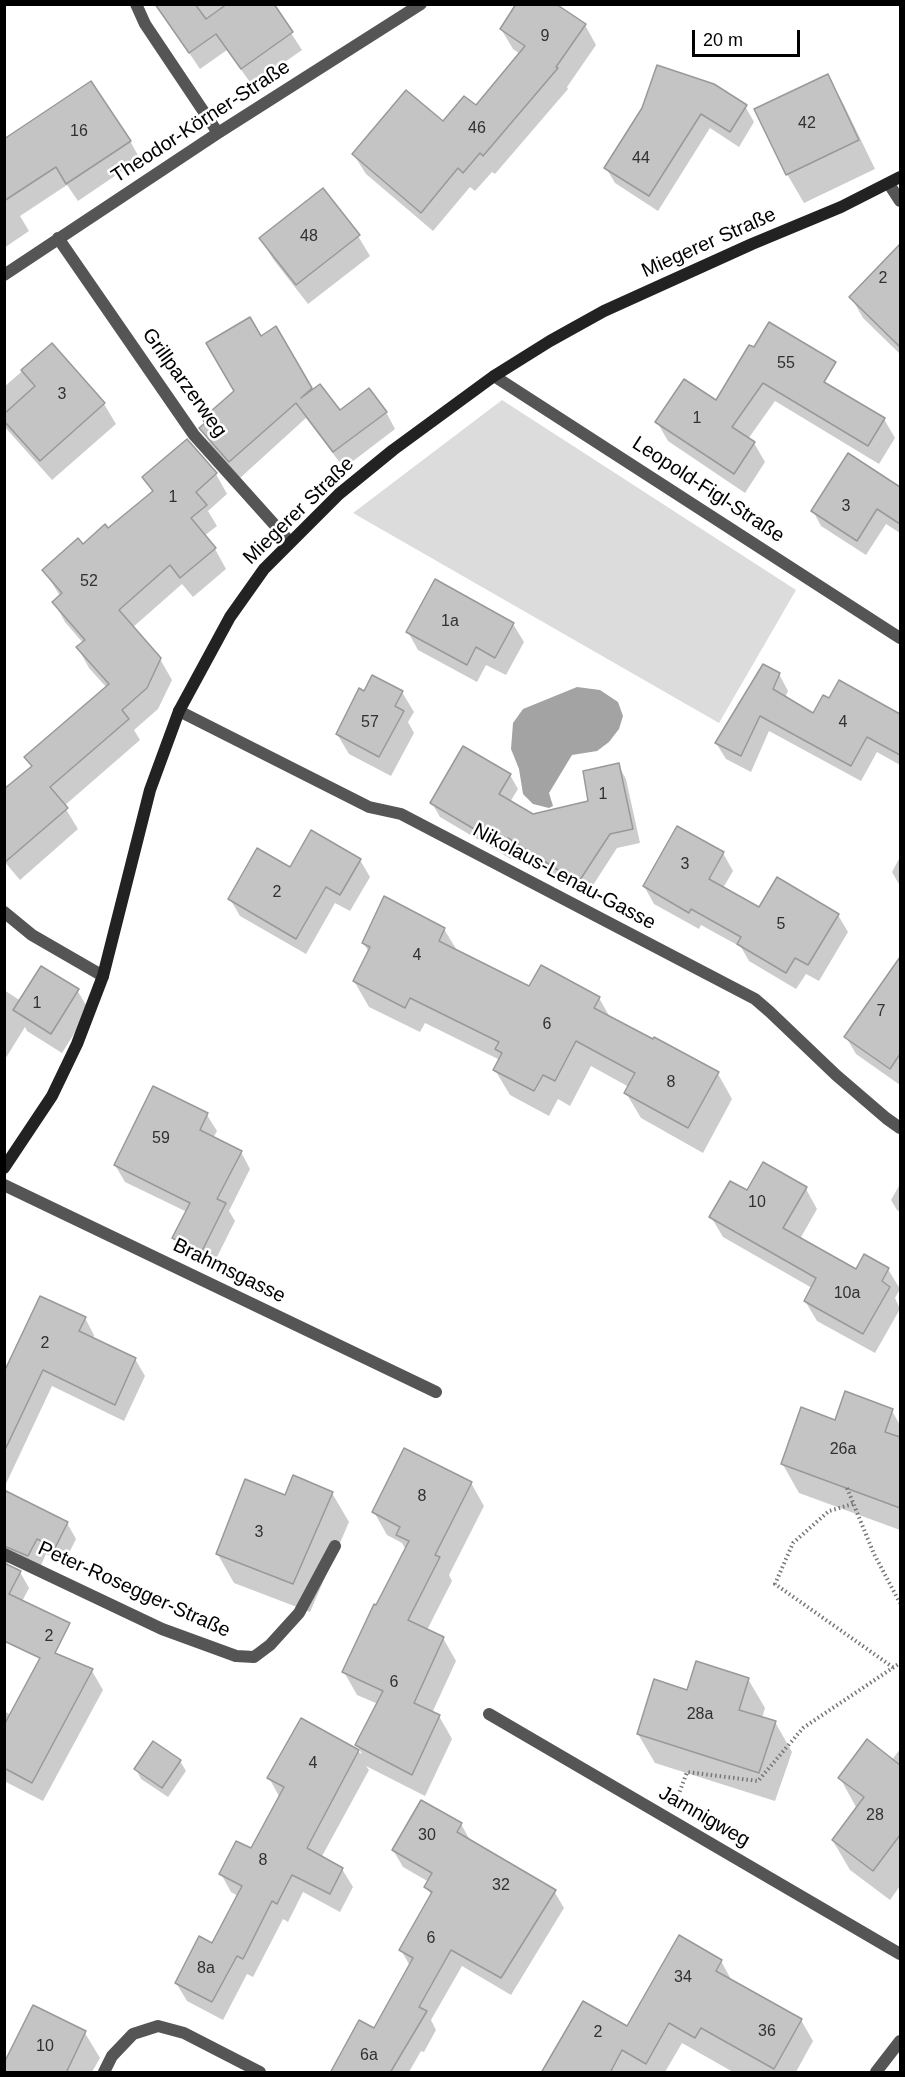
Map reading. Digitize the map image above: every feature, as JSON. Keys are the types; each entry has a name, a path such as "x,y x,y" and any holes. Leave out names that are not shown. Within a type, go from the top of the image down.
{"main road":[{"name":"Miegerer Straße","path":"4,1168 52,1096 77,1044 103,976 150,790 179,711 215,642 264,569 339,494 375,464 494,376 604,311 752,244 841,207 900,177"}],"street":[{"path":"135,4 145,24 218,133"},
{"name":"Theodor-Körner-Straße","path":"4,275 218,133 421,4"},
{"path":"889,184 900,201"},
{"name":"Grillparzerweg","path":"58,238 194,435 290,542"},
{"name":"Leopold-Figl-Straße","path":"494,376 900,639"},
{"name":"Nikolaus-Lenau-Gasse","path":"179,711 369,807 401,814 754,999 836,1076 900,1128"},
{"path":"4,912 32,935 103,976"},
{"name":"Brahmsgasse","path":"4,1185 436,1392"},
{"name":"Peter-Rosegger-Straße","path":"4,1554 162,1629 236,1656 254,1657 270,1645 299,1613 335,1546"},
{"name":"Jamnigweg","path":"489,1714 900,1954"},
{"path":"104,2073 112,2056 134,2034 158,2026 184,2033 260,2073"},
{"path":"876,2073 900,2041"}],"path":[{"path":"847,1488 874,1554 900,1603"},
{"path":"854,1504 829,1511 793,1543 775,1584 894,1668"},
{"path":"670,1820 687,1772 758,1781 803,1728 900,1663"}],"shaded area":[{"path":"502,400 796,590 719,723 353,513"},
{"path":"577,687 600,690 618,702 623,716 619,729 609,742 597,751 572,755 549,793 553,806 549,808 533,804 523,794 519,769 511,749 513,723 523,709"}],"building":[{"path":"155,4 195,4 206,19 227,4 274,4 293,32 241,69 216,34 189,53"},
{"path":"516,4 556,4 586,24 556,67 558,68 483,156 480,153 463,173 458,168 421,213 352,154 406,90 443,121 464,96 476,105 525,46 500,29"},
{"path":"657,65 714,84 747,105 730,132 701,114 649,196 604,168 642,108"},
{"path":"828,74 859,140 786,175 754,109"},
{"path":"91,81 131,141 66,184 56,167 4,201 4,139"},
{"path":"323,188 360,235 296,285 259,238"},
{"path":"900,244 900,347 849,297"},
{"path":"250,317 261,336 276,326 312,388 301,398 320,384 340,410 369,388 387,412 333,452 296,403 229,462 199,428 205,423 202,419 234,391 206,343"},
{"path":"769,322 836,362 824,382 885,418 868,446 763,383 732,427 755,442 734,474 655,422 684,379 716,400 749,345 754,347"},
{"path":"52,343 105,403 40,461 4,421 4,414 35,386 21,370"},
{"path":"187,439 217,473 196,492 207,505 191,518 216,548 180,578 170,565 119,610 161,658 147,688 122,710 129,719 50,787 68,808 4,863 4,789 32,766 24,757 109,684 76,647 85,640 52,602 62,593 42,570 78,538 83,544 105,524 108,528 153,491 142,477"},
{"path":"848,453 900,487 900,524 877,509 857,541 811,511"},
{"path":"435,579 514,623 495,658 476,647 467,665 406,632"},
{"path":"763,664 780,673 773,689 813,713 823,695 829,698 839,680 900,714 900,755 867,737 851,766 760,716 741,756 715,743"},
{"path":"372,675 403,691 395,706 404,711 379,757 336,734 359,688 364,691"},
{"path":"463,746 511,774 499,794 533,814 588,801 583,771 619,763 633,829 610,834 578,883 508,838 503,846 430,803"},
{"path":"677,826 724,852 709,879 759,907 777,877 839,914 808,965 795,958 786,973 737,944 741,937 691,909 689,913 643,886"},
{"path":"311,830 361,859 340,895 326,887 296,939 228,899 257,848 290,867"},
{"path":"384,896 445,928 439,941 529,986 541,965 600,997 594,1008 719,1072 688,1128 624,1093 635,1073 576,1041 555,1081 543,1075 534,1091 493,1070 502,1053 495,1049 499,1042 410,998 405,1008 353,981 370,947 362,943"},
{"path":"900,957 900,1054 890,1069 844,1037"},
{"path":"41,966 79,989 51,1034 13,1010"},
{"path":"153,1086 208,1113 200,1130 242,1151 217,1199 226,1203 201,1253 172,1238 190,1203 114,1165"},
{"path":"763,1162 807,1187 783,1228 856,1269 864,1254 889,1268 882,1281 890,1287 863,1334 804,1301 816,1278 709,1217 730,1181 747,1190"},
{"path":"40,1296 86,1317 79,1331 136,1358 115,1405 43,1370 4,1452 4,1372"},
{"path":"845,1391 893,1409 885,1432 900,1437 900,1508 781,1464 801,1407 835,1420"},
{"path":"404,1448 472,1482 435,1555 440,1557 408,1620 444,1637 414,1703 440,1715 412,1775 355,1745 383,1691 342,1672 374,1604 376,1605 409,1541 396,1535 400,1527 372,1512"},
{"path":"293,1475 333,1492 293,1584 216,1554 245,1479 285,1495"},
{"path":"4,1490 68,1522 55,1548 37,1539 28,1556 4,1546"},
{"path":"4,1563 21,1571 9,1594 70,1623 55,1653 93,1669 32,1783 4,1768 4,1725 40,1658 4,1641"},
{"path":"696,1661 749,1678 739,1710 776,1721 759,1773 637,1734 654,1679 687,1690"},
{"path":"301,1718 359,1750 307,1848 343,1868 330,1894 292,1875 277,1904 272,1901 243,1959 237,1956 212,2002 175,1983 199,1936 212,1943 242,1886 219,1874 236,1841 251,1848 284,1787 267,1778"},
{"path":"867,1739 900,1765 900,1835 873,1871 832,1840 864,1797 838,1778"},
{"path":"153,1741 181,1760 162,1788 134,1769"},
{"path":"421,1800 462,1823 457,1832 556,1890 501,1978 451,1950 419,2007 427,2011 390,2073 330,2073 359,2020 374,2028 413,1958 399,1950 432,1892 424,1887 432,1873 392,1850"},
{"path":"679,1935 722,1960 716,1971 802,2019 774,2069 701,2028 695,2038 669,2023 646,2064 622,2050 610,2073 541,2073 583,2001 627,2026"},
{"path":"33,2005 86,2031 66,2073 4,2073 4,2063"}]}
